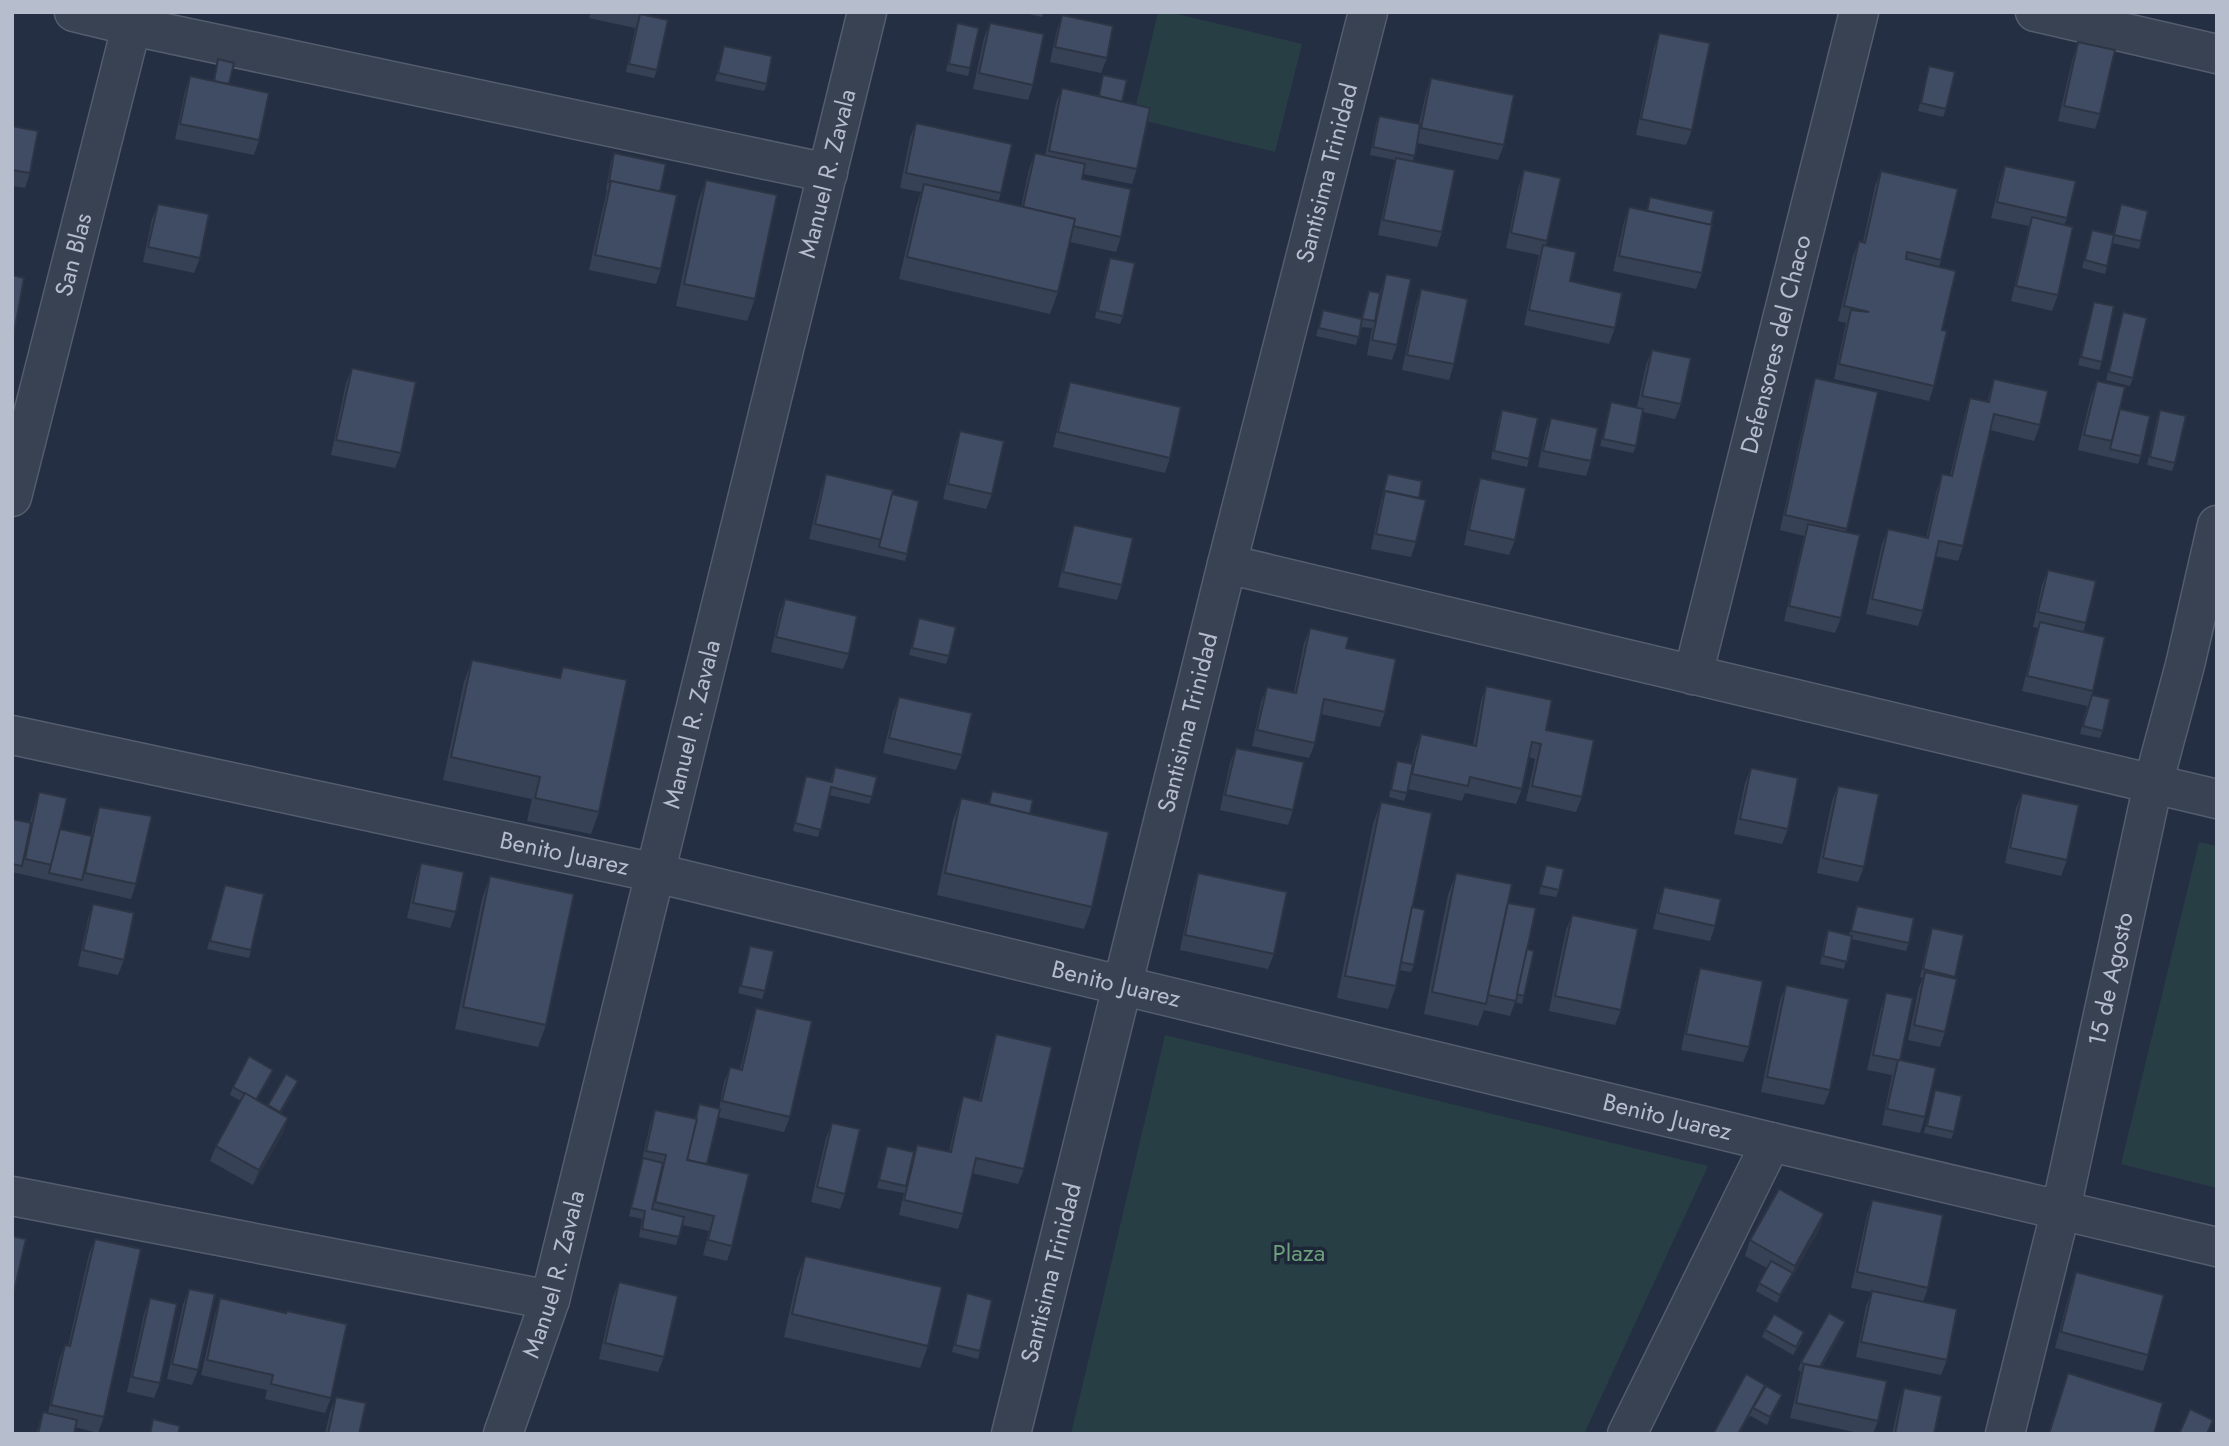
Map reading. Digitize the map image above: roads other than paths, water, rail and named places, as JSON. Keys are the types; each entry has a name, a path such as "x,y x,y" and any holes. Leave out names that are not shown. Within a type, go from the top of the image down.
{"street":[{"path":"74,12 134,19 828,173"},
{"name":"Manuel R. Zavala","path":"503,1434 550,1300 867,12"},
{"name":"Santisima Trinidad","path":"1011,1434 1227,564 1368,12"},
{"name":"Defensores del Chaco","path":"1693,675 1859,12"},
{"path":"2035,12 2217,54"},
{"name":"San Blas","path":"12,497 134,19"},
{"name":"15 de Agosto","path":"2005,1434 2061,1209 2153,784 2185,666 2217,524"},
{"path":"1227,564 2217,799"},
{"name":"Benito Juarez","path":"12,735 656,873 2217,1247"},
{"path":"1627,1434 1771,1142"},
{"path":"12,1196 550,1300"}],"park label":[{"name":"Plaza","path":"1299,1253"}]}
